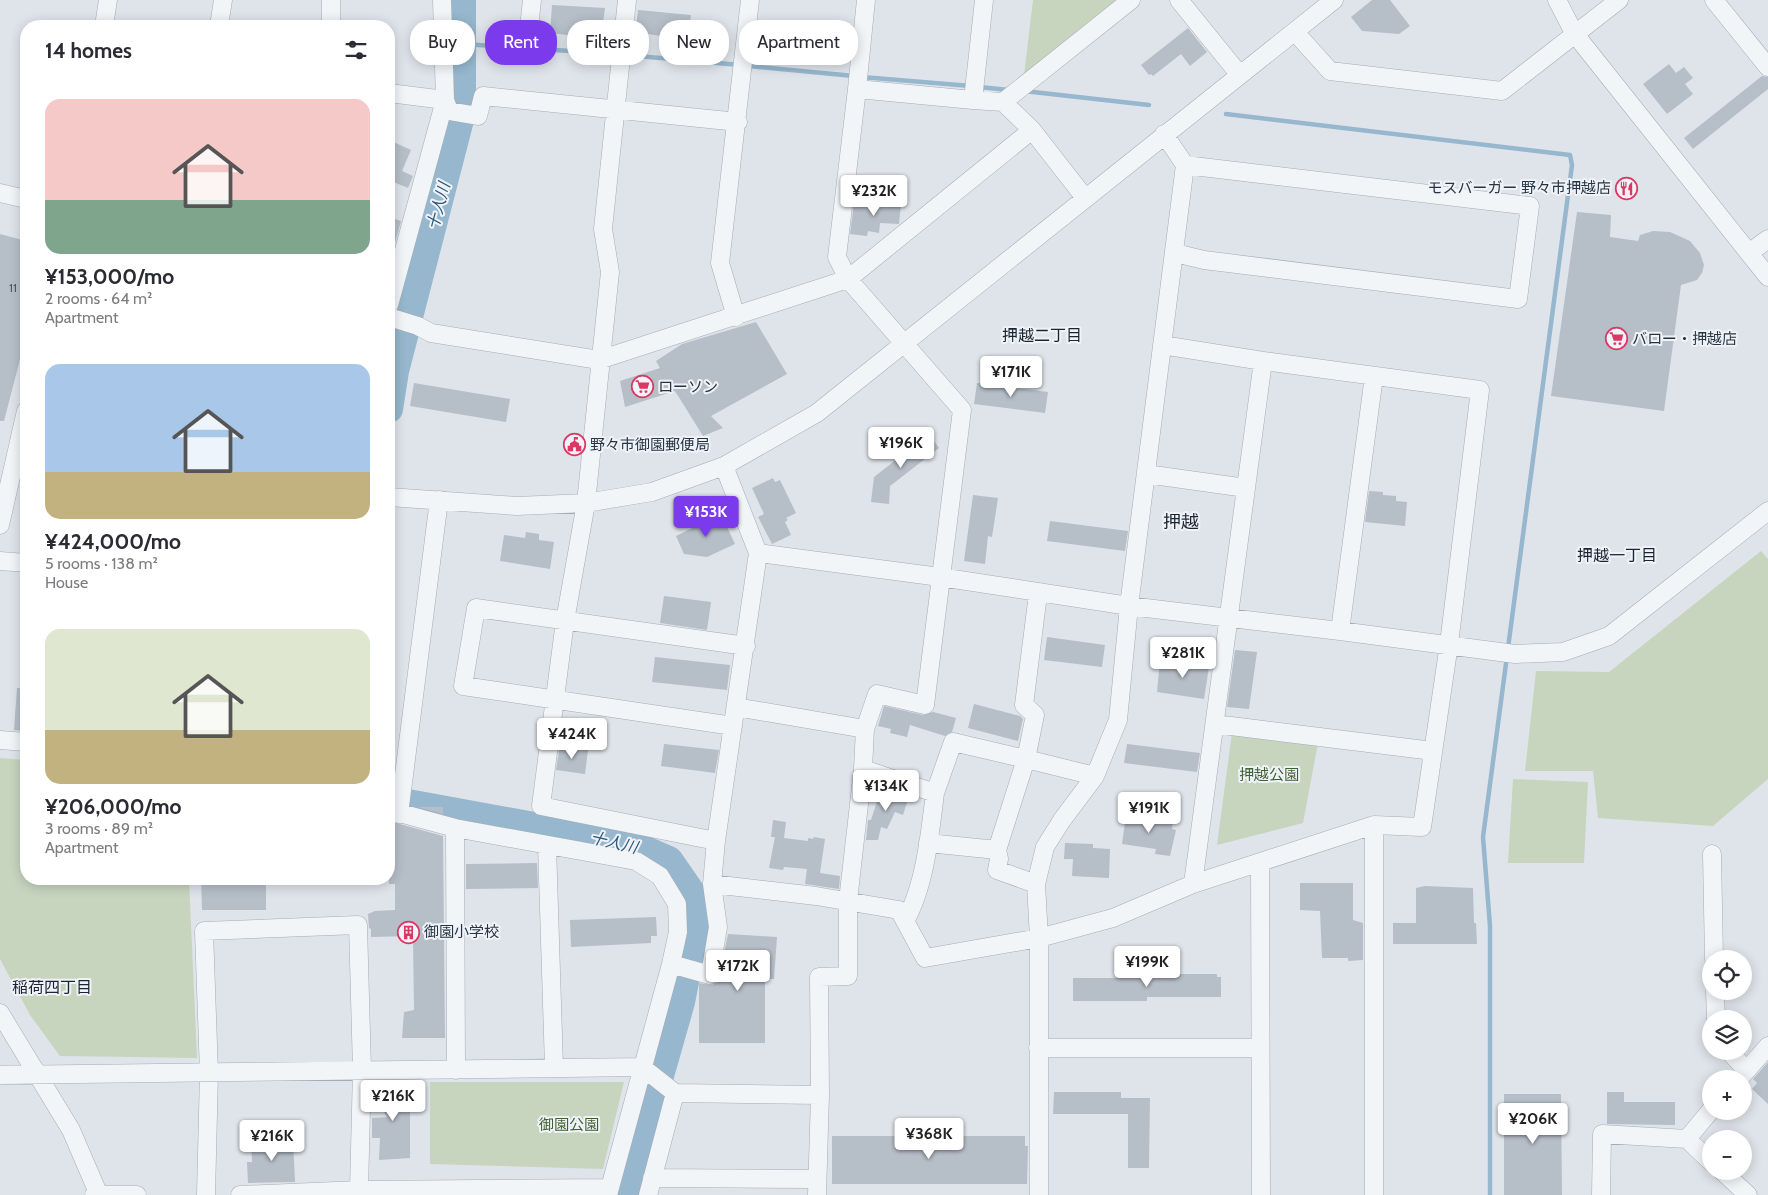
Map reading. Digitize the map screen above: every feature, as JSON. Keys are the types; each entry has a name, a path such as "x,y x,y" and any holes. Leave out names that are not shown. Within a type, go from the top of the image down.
{"street":[{"path":"105,20 108,0"},
{"path":"220,20 223,0"},
{"path":"332,0 332,20"},
{"path":"395,299 447,106 442,0"},
{"path":"530,20 532,0"},
{"path":"627,0 603,229 610,272 599,360 586,503 565,621 541,806 716,841"},
{"path":"736,317 720,263 738,122 750,0"},
{"path":"672,1090 650,1187 816,1187 820,1095 819,977 848,976 848,901 863,769 865,730 877,694 926,705 940,577 962,410 848,279 837,257 866,0"},
{"path":"974,92 984,0"},
{"path":"858,80 1012,95 1131,0"},
{"path":"1179,0 1239,74"},
{"path":"395,496 517,506 586,503 652,492 724,466 817,413 903,342 1334,0"},
{"path":"1557,0 1574,33 1768,277"},
{"path":"1294,32 1330,71 1502,91 1574,33 1619,0"},
{"path":"1714,0 1768,67"},
{"path":"395,95 447,106 478,116 482,96 738,122"},
{"path":"1012,95 1032,130 1085,198"},
{"path":"395,316 431,333 599,360 848,279 1032,130"},
{"path":"1039,1195 1039,938 1036,884 1045,847 1062,820 1096,776 1118,720 1129,606 1185,165 1164,134"},
{"path":"1175,253 1204,260 1518,298 1530,206 1185,165"},
{"path":"0,193 20,198"},
{"path":"1749,253 1768,239"},
{"path":"712,884 848,901 899,910 925,958 1039,938 1113,918 1193,884 1374,825 1422,827 1449,644 1480,390 1263,361 1162,345"},
{"path":"1193,884 1263,361"},
{"path":"1340,631 1374,376"},
{"path":"0,525 20,436"},
{"path":"675,965 710,975 718,927 712,884 716,841 746,646 758,553 724,466"},
{"path":"1146,474 1246,488"},
{"path":"240,1195 359,1190 609,1192 645,1070 675,965 678,932 677,904 660,876 636,862 455,828 396,810 403,785 439,500"},
{"path":"758,553 940,577 1038,594 1229,619 1449,644 1507,653 1563,652 1609,636 1768,511"},
{"path":"0,561 20,563"},
{"path":"1036,884 997,870 999,858 996,850 1026,760 1035,715 1024,705 1038,594"},
{"path":"733,726 463,686 476,608 746,646"},
{"path":"736,707 865,730"},
{"path":"1214,724 1433,751"},
{"path":"0,740 20,742"},
{"path":"905,921 912,909 928,843 935,792 954,742 1096,776"},
{"path":"863,769 935,792"},
{"path":"1374,825 1374,1195"},
{"path":"455,828 456,1070"},
{"path":"928,843 996,850"},
{"path":"547,845 554,1066"},
{"path":"1712,854 1714,950"},
{"path":"1260,863 1261,1195"},
{"path":"206,1195 209,1073 204,931 358,925 362,1070 359,1190"},
{"path":"0,1013 71,1130 98,1195 137,1195"},
{"path":"1747,1070 1768,1046"},
{"path":"1038,1048 1260,1048"},
{"path":"0,1075 456,1070 554,1066 645,1070 672,1090 820,1095"},
{"path":"1687,1138 1702,1120"},
{"path":"1601,1195 1602,1134 1687,1138 1702,1153"},
{"path":"1732,1180 1748,1195"}],"green space":[{"path":"1033,0 1117,0 1024,75"},
{"path":"1761,551 1768,559 1768,779 1713,826 1598,818 1593,771 1525,771 1536,671 1609,672"},
{"name":"押越公園","path":"1233,725 1319,738 1303,823 1217,845"},
{"path":"0,758 20,760 20,885 189,885 197,1058 60,1056 30,1015 0,959"},
{"path":"1513,779 1588,782 1584,863 1508,863"},
{"name":"御園公園","path":"430,1082 624,1082 603,1169 430,1164"}],"building":[{"path":"1372,0 1390,0 1410,26 1399,34 1362,31 1351,17"},
{"path":"552,5 605,8 603,20 567,20 567,35 557,34 557,20 551,20"},
{"path":"638,10 691,15 690,20 659,20 659,36 649,34 649,20 637,20"},
{"path":"1188,28 1207,52 1190,66 1181,54 1153,76 1149,75 1141,65"},
{"path":"1669,64 1676,73 1684,67 1693,78 1685,84 1693,94 1667,114 1643,84"},
{"path":"1762,76 1768,77 1768,89 1693,149 1684,138"},
{"path":"395,143 411,150 402,171 413,176 408,188 395,183"},
{"path":"869,201 901,204 899,224 880,223 879,233 868,231 867,236 850,234 854,203 869,205"},
{"name":"バロー・押越店","path":"1577,212 1611,215 1610,237 1638,241 1640,235 1653,231 1670,232 1690,241 1700,253 1704,265 1702,273 1697,280 1681,285 1664,411 1551,396"},
{"path":"395,219 401,221 395,243"},
{"path":"0,234 20,239 20,359 4,421 0,421"},
{"path":"756,322 787,374 711,416 723,428 703,436 675,391 625,407 620,381 660,368 656,361 682,344"},
{"path":"414,383 510,399 506,422 410,406"},
{"path":"977,383 1048,392 1045,413 974,404"},
{"path":"929,434 939,448 890,486 889,504 871,502 874,477"},
{"path":"773,478 775,482 780,480 796,513 786,518 788,520 785,522 791,535 772,544 758,517 764,514 752,488"},
{"path":"1369,491 1383,492 1383,495 1396,496 1396,501 1407,502 1405,526 1365,522"},
{"path":"973,495 998,498 992,537 988,536 985,564 964,561"},
{"path":"721,514 735,544 707,557 684,554 676,536"},
{"path":"1050,521 1128,531 1125,551 1047,541"},
{"path":"526,532 539,534 539,540 554,542 550,569 500,561 504,535 525,538"},
{"path":"664,596 711,602 707,630 660,623"},
{"path":"1047,637 1105,645 1102,667 1044,660"},
{"path":"1235,650 1257,652 1249,709 1227,707"},
{"path":"655,657 730,665 727,690 652,682"},
{"path":"1160,660 1209,667 1204,699 1157,692"},
{"path":"17,688 20,688 20,730 14,730"},
{"path":"974,704 1020,716 1023,719 1018,741 968,728"},
{"path":"884,706 923,715 933,712 956,718 952,732 945,736 910,725 907,737 890,733 891,729 878,726"},
{"path":"664,744 719,750 715,773 661,766"},
{"path":"1127,744 1200,753 1197,772 1124,763"},
{"path":"560,745 588,750 585,774 556,770"},
{"path":"885,787 909,796 903,815 895,812 887,829 881,827 878,840 866,840 868,820 871,820 881,789 884,790"},
{"path":"418,807 443,807 443,814"},
{"path":"1126,815 1173,821 1172,829 1176,830 1170,856 1155,854 1156,849 1122,844"},
{"path":"773,820 786,822 784,838 808,841 808,838 813,839 814,837 825,839 820,873 840,876 839,889 805,884 807,869 784,867 783,870 769,868 775,837 771,837"},
{"name":"御園小学校","path":"395,823 443,836 445,1038 402,1038 404,1012 414,1010 413,936 371,937 368,914 375,911 395,910"},
{"path":"1065,843 1093,844 1093,848 1110,849 1109,878 1072,876 1073,859 1064,859"},
{"path":"537,863 538,888 466,889 466,864"},
{"path":"1300,883 1353,883 1353,920 1363,923 1363,960 1348,961 1348,958 1322,958 1320,911 1300,910"},
{"path":"201,885 266,885 266,910 202,910"},
{"path":"1425,886 1473,888 1477,944 1393,944 1393,923 1416,923 1416,888"},
{"path":"656,917 657,936 651,936 651,943 571,947 570,920"},
{"path":"728,934 777,937 774,979 765,979 765,1043 699,1043 699,983 712,985 718,982"},
{"path":"1158,974 1217,974 1217,977 1221,977 1221,997 1147,997 1147,1001 1073,1001 1073,978 1158,978"},
{"path":"1768,1062 1768,1104 1752,1089 1757,1083 1753,1079"},
{"path":"393,1081 395,1086 410,1085 410,1158 379,1160 380,1138 372,1138 372,1118 387,1117 378,1101 377,1092 379,1083"},
{"path":"1054,1092 1121,1092 1121,1098 1150,1098 1149,1168 1128,1168 1128,1114 1053,1114"},
{"path":"1607,1092 1624,1092 1624,1102 1675,1102 1675,1125 1607,1124"},
{"path":"1504,1094 1561,1094 1562,1195 1504,1195"},
{"path":"832,1136 1025,1136 1025,1146 1028,1146 1027,1184 832,1184"},
{"path":"293,1140 295,1182 248,1183 247,1162 252,1162 251,1141"}],"waterway":[{"name":"十人川","path":"395,371 462,112 462,0"},
{"path":"475,45 567,51"},
{"path":"649,57 739,65"},
{"path":"748,66 854,76"},
{"path":"862,77 971,86"},
{"path":"979,87 1009,90"},
{"path":"1024,91 1149,105"},
{"path":"1226,114 1570,155 1572,165 1508,648"},
{"path":"1490,1195 1490,926 1483,837 1507,656"},
{"name":"十人川","path":"395,800 632,844 669,860 696,899 697,920 681,1002 626,1195"}],"place":[{"name":"モスバーガー 野々市押越店","path":"1627,188"},
{"name":"バロー・押越店","path":"1616,339"},
{"name":"ローソン","path":"642,387"},
{"name":"野々市御園郵便局","path":"574,445"},
{"name":"御園小学校","path":"408,932"}],"district":[{"name":"押越二丁目","path":"1042,335"},
{"name":"押越","path":"1181,522"},
{"name":"押越一丁目","path":"1617,555"},
{"name":"稲荷四丁目","path":"52,987"}]}
